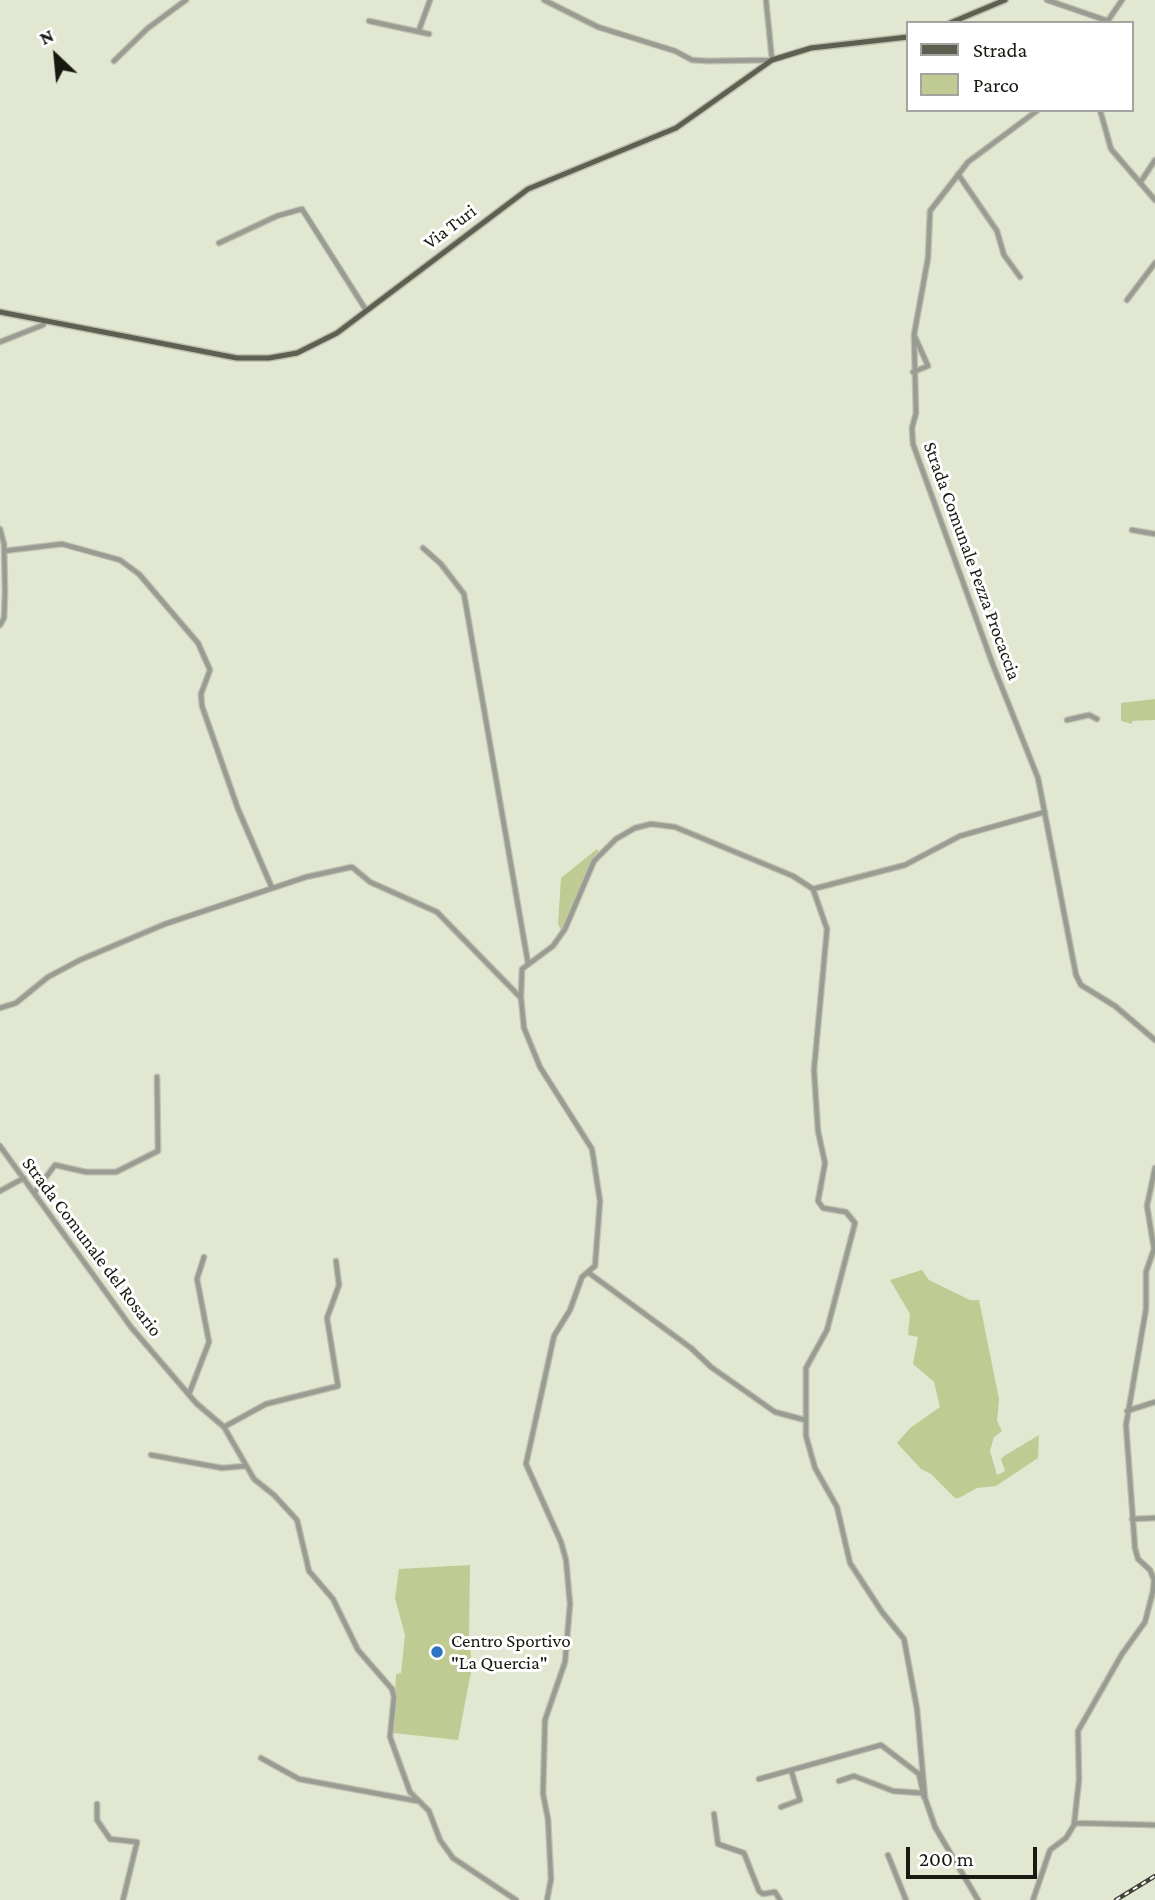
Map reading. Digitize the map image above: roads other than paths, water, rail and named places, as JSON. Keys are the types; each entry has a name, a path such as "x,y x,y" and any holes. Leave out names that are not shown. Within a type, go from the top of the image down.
{"main road":[{"path":"955,21 1004,0"},
{"name":"Via Turi","path":"0,312 217,354 261,359 312,348 528,188 676,128 772,60 811,48 906,37"}],"street":[{"path":"114,61 164,14 174,11 186,0"},
{"path":"419,30 430,0"},
{"path":"544,0 598,27 675,51 692,60 772,60 766,0"},
{"path":"1047,0 1104,21"},
{"path":"1108,21 1122,0"},
{"path":"369,21 429,34"},
{"name":"Strada Comunale Pezza Procaccia","path":"1035,112 968,162 930,211 928,258 914,335 916,403 913,444 993,665 1038,778 1076,975 1081,985 1115,1006 1155,1040"},
{"path":"1101,112 1111,149 1155,200"},
{"path":"1139,183 1155,160"},
{"path":"958,174 997,231 1004,255 1020,278"},
{"path":"219,243 277,216 302,209 366,310"},
{"path":"1127,300 1155,263"},
{"path":"0,342 43,326 45,321"},
{"path":"913,372 928,366 914,335"},
{"path":"0,528 4,551 5,612 0,625"},
{"path":"1132,530 1155,534"},
{"path":"4,551 62,544 120,559 139,573 198,643 210,670 201,694 202,706 236,803 272,888"},
{"path":"423,548 441,564 464,594 528,963"},
{"path":"1068,720 1089,715 1097,719"},
{"path":"813,889 893,869 916,861 960,836 1045,812"},
{"path":"547,1900 551,1879 548,1819 543,1794 545,1720 565,1662 570,1604 566,1560 561,1542 526,1464 554,1336 570,1310 582,1277 589,1273 597,1258 600,1201 592,1149 540,1067 524,1028 522,969 553,946 565,929 600,853 616,839 645,825 667,825 719,843 793,876 813,889 827,929 814,1070 818,1131 825,1163 818,1201 822,1208 846,1212 855,1223 827,1330 806,1368 805,1420 815,1468 837,1507 850,1563 882,1612 904,1639 917,1709 923,1796"},
{"path":"0,1008 16,1003 48,977 80,960 190,915 314,875 345,868 356,869 370,883 437,912 521,998"},
{"path":"34,1193 55,1165 86,1172 116,1172 158,1151 157,1077"},
{"name":"Strada Comunale del Rosario","path":"0,1146 131,1327 189,1394 224,1427 256,1482 271,1491 297,1520 309,1571 333,1599 358,1650 392,1689 394,1697 390,1737 407,1788 432,1815 440,1840 453,1858 516,1900"},
{"path":"1033,1900 1050,1850 1066,1838 1074,1823 1079,1780 1078,1731 1122,1654 1145,1622 1153,1591 1154,1580 1150,1570 1138,1559 1132,1519 1127,1411 1146,1309 1146,1272 1154,1249 1147,1206 1155,1168"},
{"path":"0,1191 24,1178"},
{"path":"189,1394 209,1342 197,1279 204,1257"},
{"path":"224,1427 266,1404 338,1386 327,1318 339,1285 336,1261"},
{"path":"589,1273 691,1348 711,1367 775,1412 805,1420"},
{"path":"1127,1411 1155,1402"},
{"path":"151,1455 222,1468 246,1466"},
{"path":"1132,1519 1155,1518"},
{"path":"759,1779 881,1745 919,1774 923,1796 935,1827 978,1900"},
{"path":"261,1758 299,1779 417,1801"},
{"path":"781,1807 800,1800 791,1770"},
{"path":"839,1781 854,1776 893,1791 923,1796"},
{"path":"97,1804 97,1819 110,1839 137,1842 123,1900"},
{"path":"714,1814 718,1844 744,1853 759,1891 763,1894 775,1892 779,1900"},
{"path":"1074,1823 1155,1825"},
{"path":"887,1855 906,1900"}],"railway":[{"path":"1116,1900 1155,1876"}],"place":[{"name":"Centro Sportivo \"La Quercia\"","path":"437,1652"}]}
